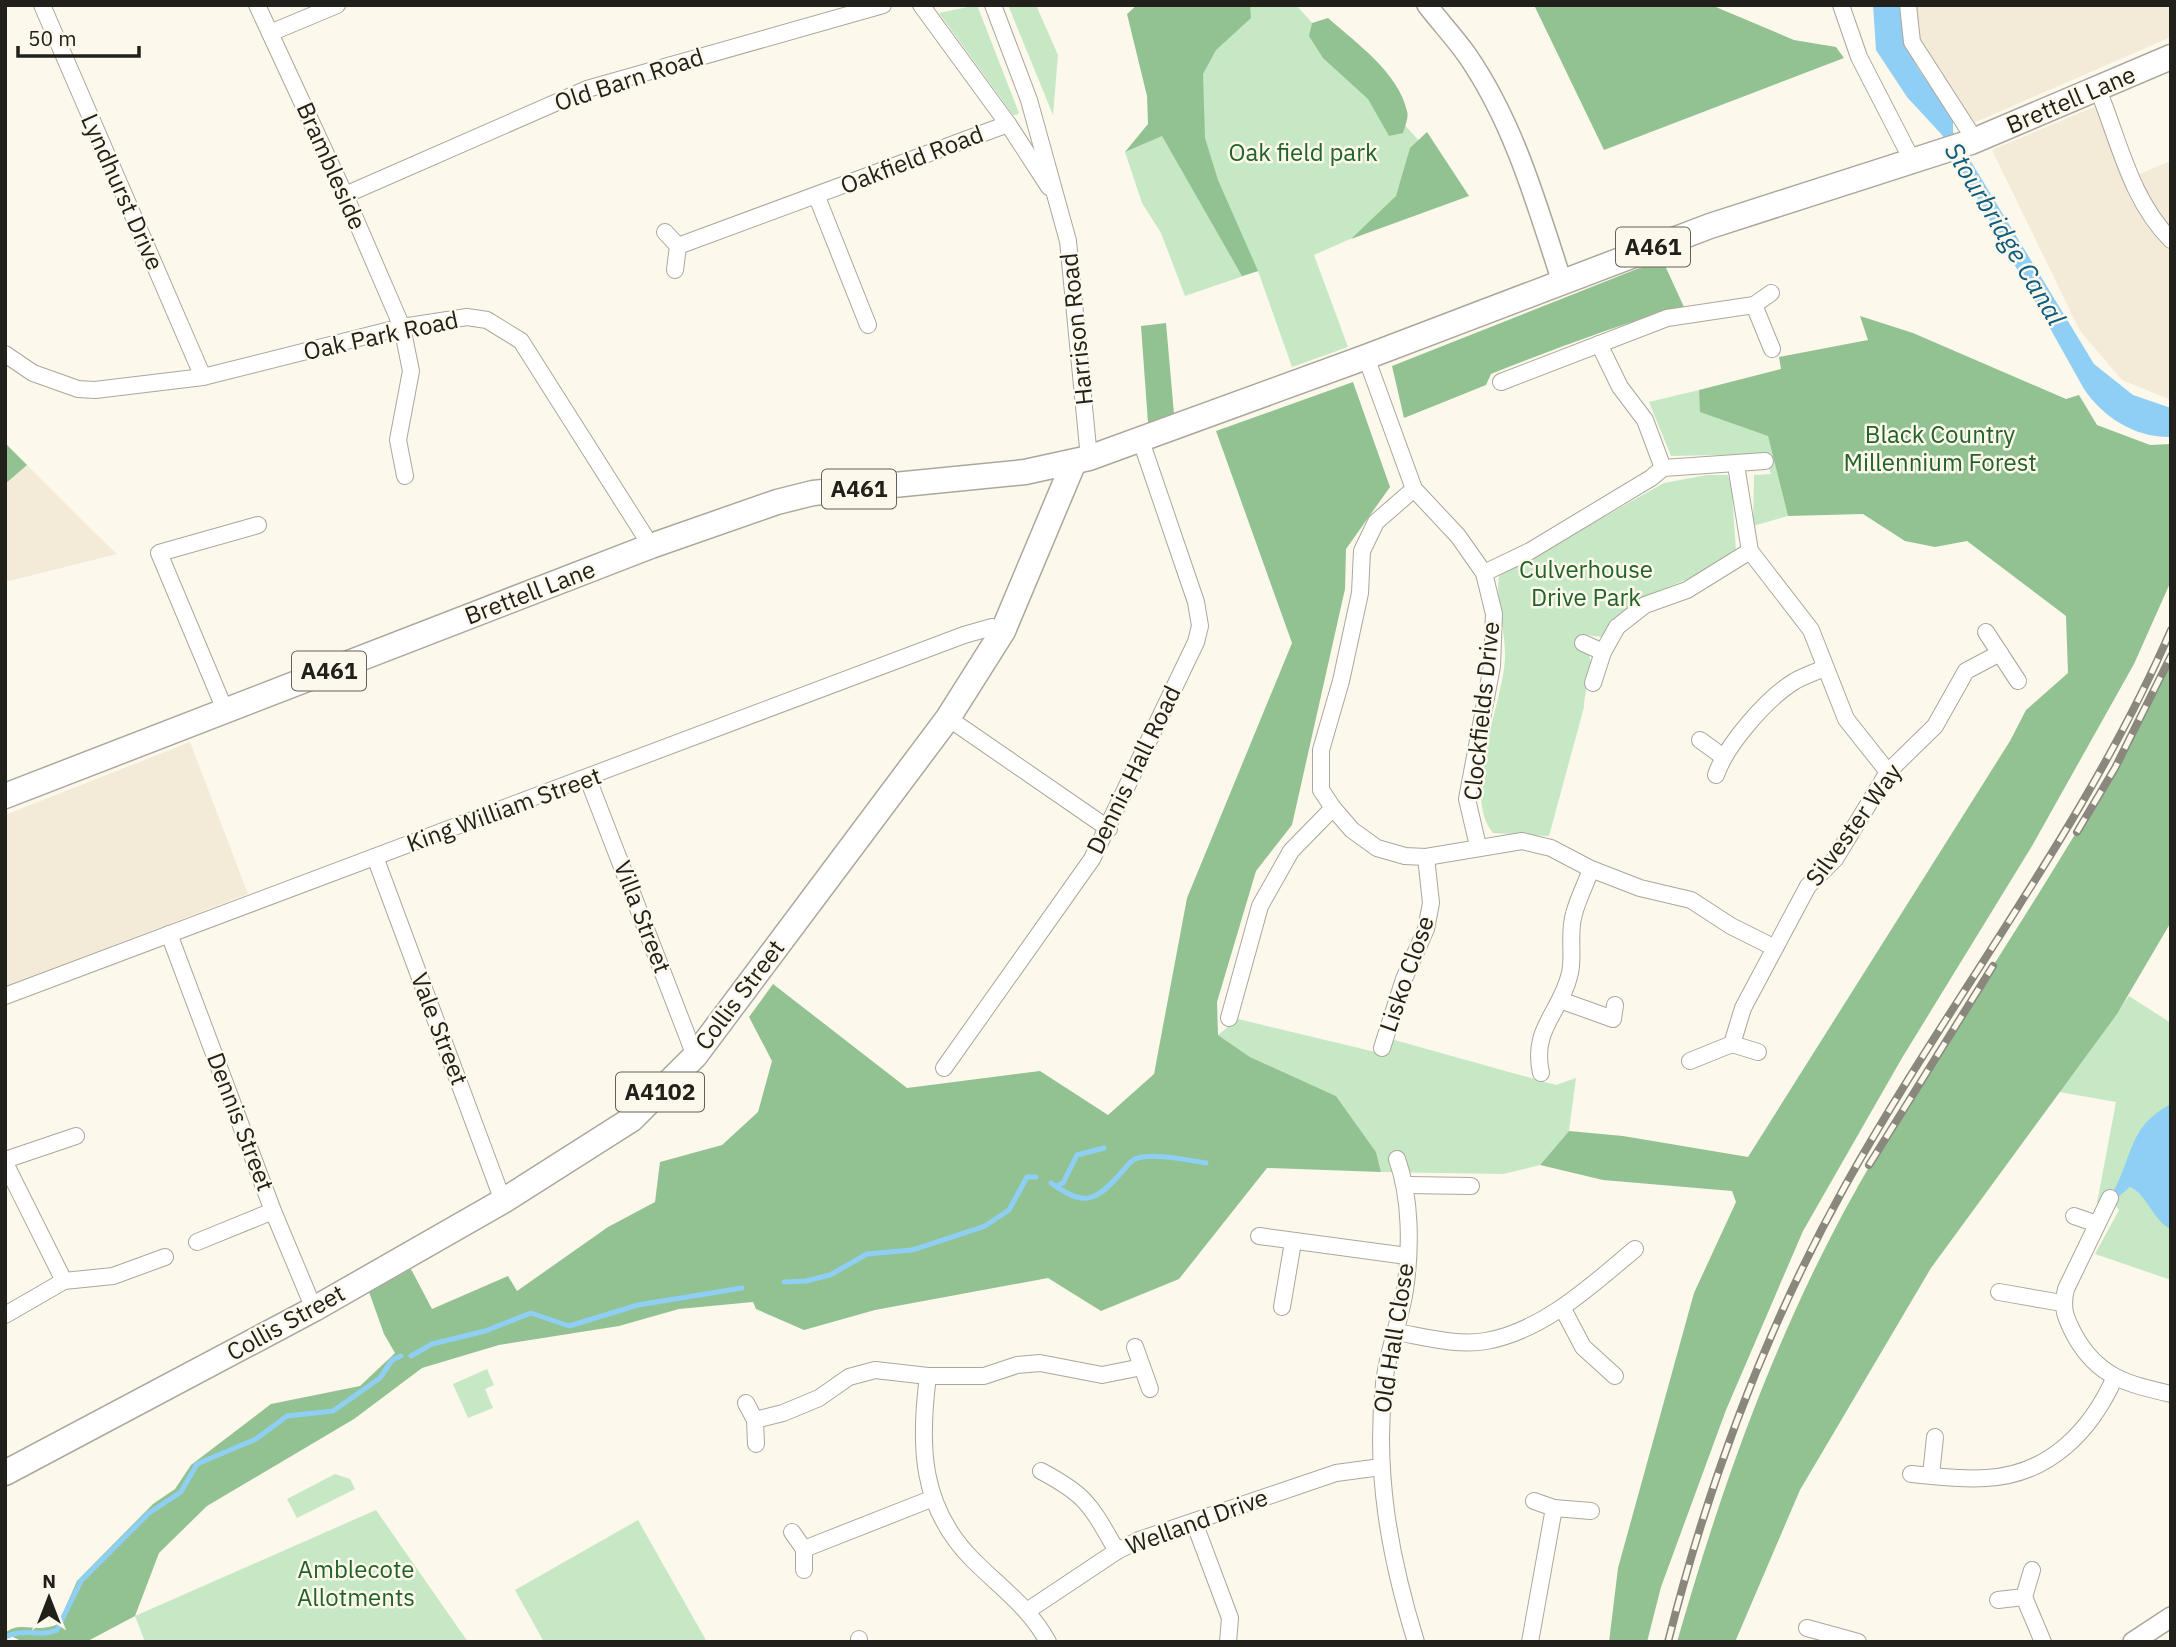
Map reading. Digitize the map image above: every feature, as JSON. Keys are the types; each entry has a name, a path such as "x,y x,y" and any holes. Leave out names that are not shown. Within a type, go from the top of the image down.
{"main road":[{"name":"Brettell Lane","path":"1973,141 2171,57"},
{"name":"A461","path":"1082,460 1141,441 1710,226 1973,141"},
{"name":"Brettell Lane","path":"5,796 651,546 777,502 813,493 1025,472 1082,460"},
{"name":"Collis Street","path":"5,1473 314,1308 503,1201 632,1119 695,1056 947,718 1003,631 1082,460"}],"street":[{"name":"Lyndhurst Drive","path":"42,5 203,377"},
{"name":"Brambleside","path":"257,5 345,195 402,327 411,371 398,440 405,476"},
{"path":"270,33 337,5"},
{"name":"Old Barn Road","path":"345,195 587,89 883,5"},
{"name":"Harrison Road","path":"921,5 1008,124 1058,200"},
{"name":"Harrison Road","path":"993,5 1029,100 1068,241 1082,460"},
{"path":"1427,5 1467,55 1496,106 1516,148 1562,282"},
{"path":"1841,5 1859,57 1913,162"},
{"path":"1908,5 1912,42 1973,141"},
{"path":"2098,87 2133,185 2151,220 2171,240"},
{"name":"Oakfield Road","path":"678,246 817,197 1008,124"},
{"name":"Oakfield Road","path":"817,197 868,325"},
{"path":"665,232 678,246 675,270"},
{"path":"1501,382 1667,318 1754,305 1771,293"},
{"path":"1754,305 1772,349"},
{"name":"Oak Park Road","path":"5,354 33,373 78,389 111,389 203,377 402,327 467,317 487,320 521,341 651,546"},
{"path":"1599,344 1620,387 1645,420 1663,468"},
{"name":"Clockfields Drive","path":"1366,357 1414,489 1458,536 1484,573 1494,614 1492,666 1467,799 1478,846"},
{"name":"Dennis Hall Road","path":"944,1068 1092,859 1109,829 1196,642 1200,626 1196,602 1141,441"},
{"path":"1484,573 1530,551 1651,478 1663,468 1765,461"},
{"path":"1736,465 1750,551 1811,630 1846,719 1888,772"},
{"path":"1414,489 1376,522 1363,551 1360,593 1341,681 1321,750 1321,790 1333,808 1352,830 1377,848 1405,856 1426,857 1478,846 1522,841 1551,848 1591,869 1640,888 1691,900 1731,926 1775,948"},
{"path":"225,710 159,553 258,525"},
{"path":"1593,683 1603,652 1617,627 1645,605 1687,590 1750,551"},
{"name":"King William Street","path":"5,996 589,779 964,635 992,627 1003,631"},
{"path":"1986,632 2018,681"},
{"path":"1583,643 1603,652"},
{"name":"Silvester Way","path":"1732,1044 1742,1007 1808,886 1835,859 1888,772 1935,726 1966,671 2000,653"},
{"path":"1716,775 1722,756 1767,705 1795,681 1825,668"},
{"path":"947,718 1109,829"},
{"path":"1700,740 1722,756"},
{"name":"Villa Street","path":"589,779 695,1056"},
{"path":"1229,1018 1260,906 1291,851 1333,808"},
{"name":"Vale Street","path":"375,857 503,1201"},
{"name":"Lisko Close","path":"1382,1048 1404,979 1426,929 1431,903 1426,857"},
{"path":"1542,1073 1537,1053 1544,1025 1560,1000 1570,972 1573,915 1591,869"},
{"name":"Dennis Street","path":"169,934 274,1211 314,1308"},
{"path":"1560,1000 1613,1018 1615,1005"},
{"path":"1690,1060 1732,1044 1758,1052"},
{"path":"64,1281 5,1162 76,1136"},
{"name":"Old Hall Close","path":"1397,1158 1406,1185 1407,1256 1405,1290 1384,1381 1381,1467 1389,1543 1416,1642"},
{"path":"1406,1185 1471,1186"},
{"path":"2110,1198 2062,1303 2064,1315 2083,1350 2096,1366 2115,1377 2171,1394"},
{"path":"197,1242 274,1211"},
{"path":"2074,1216 2096,1224"},
{"path":"1259,1236 1407,1256"},
{"path":"1282,1307 1293,1242"},
{"path":"1396,1332 1453,1342 1485,1341 1510,1334 1563,1309 1634,1249"},
{"path":"5,1315 64,1281 113,1276 165,1257"},
{"path":"1999,1292 2062,1303"},
{"path":"1563,1309 1583,1347 1615,1376"},
{"path":"1135,1347 1150,1389"},
{"path":"755,1420 783,1413 819,1398 849,1377 875,1370 928,1376 984,1376 1017,1365 1040,1363 1102,1375 1142,1367"},
{"path":"928,1376 923,1440 931,1499 970,1557 1027,1611 1048,1642"},
{"path":"1911,1474 1989,1478 2015,1473 2043,1462 2062,1451 2093,1420 2115,1377"},
{"path":"746,1403 755,1420 756,1444"},
{"path":"1931,1475 1935,1437"},
{"name":"Welland Drive","path":"1027,1611 1117,1550 1336,1473 1381,1467"},
{"path":"1041,1471 1077,1491 1094,1511 1117,1550"},
{"path":"804,1549 931,1499"},
{"path":"1534,1501 1554,1508 1591,1511"},
{"path":"1530,1642 1554,1508"},
{"path":"1194,1522 1230,1618 1228,1642"},
{"path":"793,1532 804,1549 804,1570"},
{"path":"2032,1570 2024,1597 2043,1642"},
{"path":"1998,1600 2024,1597"},
{"path":"2133,1642 2171,1617"},
{"path":"1807,1628 1847,1640"}],"shaded area":[{"path":"1908,5 2171,5 2171,37 1960,129 1951,108 1911,57 1906,16"},
{"path":"2096,106 2123,181 2170,161 2171,137 2171,400 2122,380 2080,331 1992,150"},
{"path":"5,443 95,533 117,554 5,582"},
{"path":"190,742 248,894 5,987 5,815"}],"green space":[{"path":"977,5 1019,113 1016,115 1013,115 939,13"},
{"path":"1008,5 1036,5 1058,55 1053,115"},
{"name":"Oak field park","path":"1137,5 1296,5 1431,154 1454,193 1314,255 1348,347 1292,367 1258,271 1185,296 1161,233 1142,203 1125,152 1172,131"},
{"path":"1137,5 1250,5 1251,18 1216,50 1203,74 1205,138 1218,180 1258,271 1242,276 1162,136 1125,152 1148,124 1147,96 1127,14"},
{"path":"1534,5 1711,5 1794,40 1836,47 1844,58 1604,150"},
{"path":"1328,18 1375,59 1395,84 1407,113 1403,133 1389,136 1368,99 1323,58 1309,36 1312,23"},
{"path":"1427,132 1469,196 1351,239 1396,196 1410,148"},
{"path":"1662,259 1684,307 1611,329 1491,374 1486,385 1404,418 1392,366"},
{"name":"Black Country Millennium Forest","path":"1860,316 1913,333 2066,399 2079,395 2097,425 2150,445 2171,444 2171,581 2134,664 2032,846 1902,1058 1803,1231 1726,1410 1661,1587 1647,1642 1609,1642 1618,1568 1694,1293 1736,1202 1732,1191 1603,1180 1540,1165 1569,1131 1623,1136 1748,1157 2010,741 2026,710 2068,673 2066,616 1967,541 1935,547 1905,541 1863,514 1788,516 1768,436 1700,412 1699,390 1781,369 1779,357 1868,340"},
{"path":"1166,323 1174,414 1148,423 1141,326"},
{"path":"1353,382 1390,487 1346,549 1345,589 1292,825 1256,871 1217,1002 1218,1035 1250,1057 1336,1096 1376,1152 1381,1172 1267,1168 1179,1279 1101,1311 1048,1278 875,1310 804,1330 756,1309 753,1302 679,1309 619,1326 499,1345 422,1368 354,1419 207,1506 159,1553 135,1616 86,1642 23,1642 5,1633 11,1629 43,1628 58,1624 77,1581 153,1504 175,1489 191,1465 271,1404 360,1386 395,1353 384,1334 369,1292 411,1269 432,1309 508,1276 517,1291 608,1227 655,1202 660,1162 722,1145 758,1112 772,1061 749,1017 773,984 907,1088 1040,1071 1108,1115 1154,1074 1187,898 1292,643 1216,431"},
{"path":"1699,390 1701,412 1768,435 1788,516 1753,526 1754,475 1771,474 1764,454 1671,456 1649,402"},
{"path":"5,443 27,465 5,484"},
{"name":"Culverhouse Drive Park","path":"1707,475 1728,475 1732,490 1736,552 1710,570 1641,598 1603,637 1584,635 1591,663 1584,707 1549,836 1493,833 1484,816 1481,796 1486,748 1505,658 1498,597 1499,576 1664,483"},
{"path":"2171,658 2171,922 2117,1014 1931,1268 1800,1490 1735,1642 1677,1642 1738,1453 1786,1331 1813,1272 1843,1213 1913,1093 2104,786"},
{"path":"2129,996 2171,1023 2171,1280 2095,1254 2119,1210 2110,1198 2097,1203 2116,1102 2059,1092"},
{"path":"1238,1019 1388,1055 1391,1039 1556,1085 1576,1078 1569,1131 1540,1165 1503,1174 1381,1172 1376,1152 1336,1096 1250,1057 1218,1035"},
{"path":"487,1369 494,1385 485,1389 493,1408 468,1418 453,1384"},
{"path":"335,1474 350,1479 355,1489 297,1518 287,1499"},
{"name":"Amblecote Allotments","path":"376,1510 468,1642 145,1642 135,1616"},
{"path":"638,1520 707,1642 544,1642 515,1590"}],"water":[{"name":"Stourbridge Canal","path":"1873,5 1902,5 1905,37 1915,62 1949,109 1953,116 1953,132 2094,364 2133,395 2171,408 2171,437 2145,434 2121,424 2110,417 2084,389 1942,135 1907,97 1876,50"},
{"path":"2171,1104 2171,1229 2159,1220 2136,1190 2130,1187 2118,1197 2113,1192 2139,1132 2157,1113"}],"waterway":[{"path":"1056,1186 1063,1183 1077,1155 1104,1148"},
{"path":"1051,1183 1071,1195 1087,1198 1102,1192 1135,1159 1160,1156 1206,1163"},
{"path":"784,1282 806,1281 830,1275 867,1254 912,1250 985,1226 1009,1210 1027,1177 1036,1177"},
{"path":"411,1356 432,1344 485,1331 531,1313 569,1326 638,1305 742,1288"},
{"path":"5,1637 57,1630 81,1581 149,1513 181,1492 197,1464 256,1439 287,1416 333,1411 380,1378 392,1360 401,1356"}],"railway":[{"path":"1668,1642 1701,1524 1742,1408 1816,1240 1886,1116 2099,774 2137,703 2171,630"},
{"path":"2077,832 2115,768 2171,656"},
{"path":"1869,1165 1993,966"}]}
